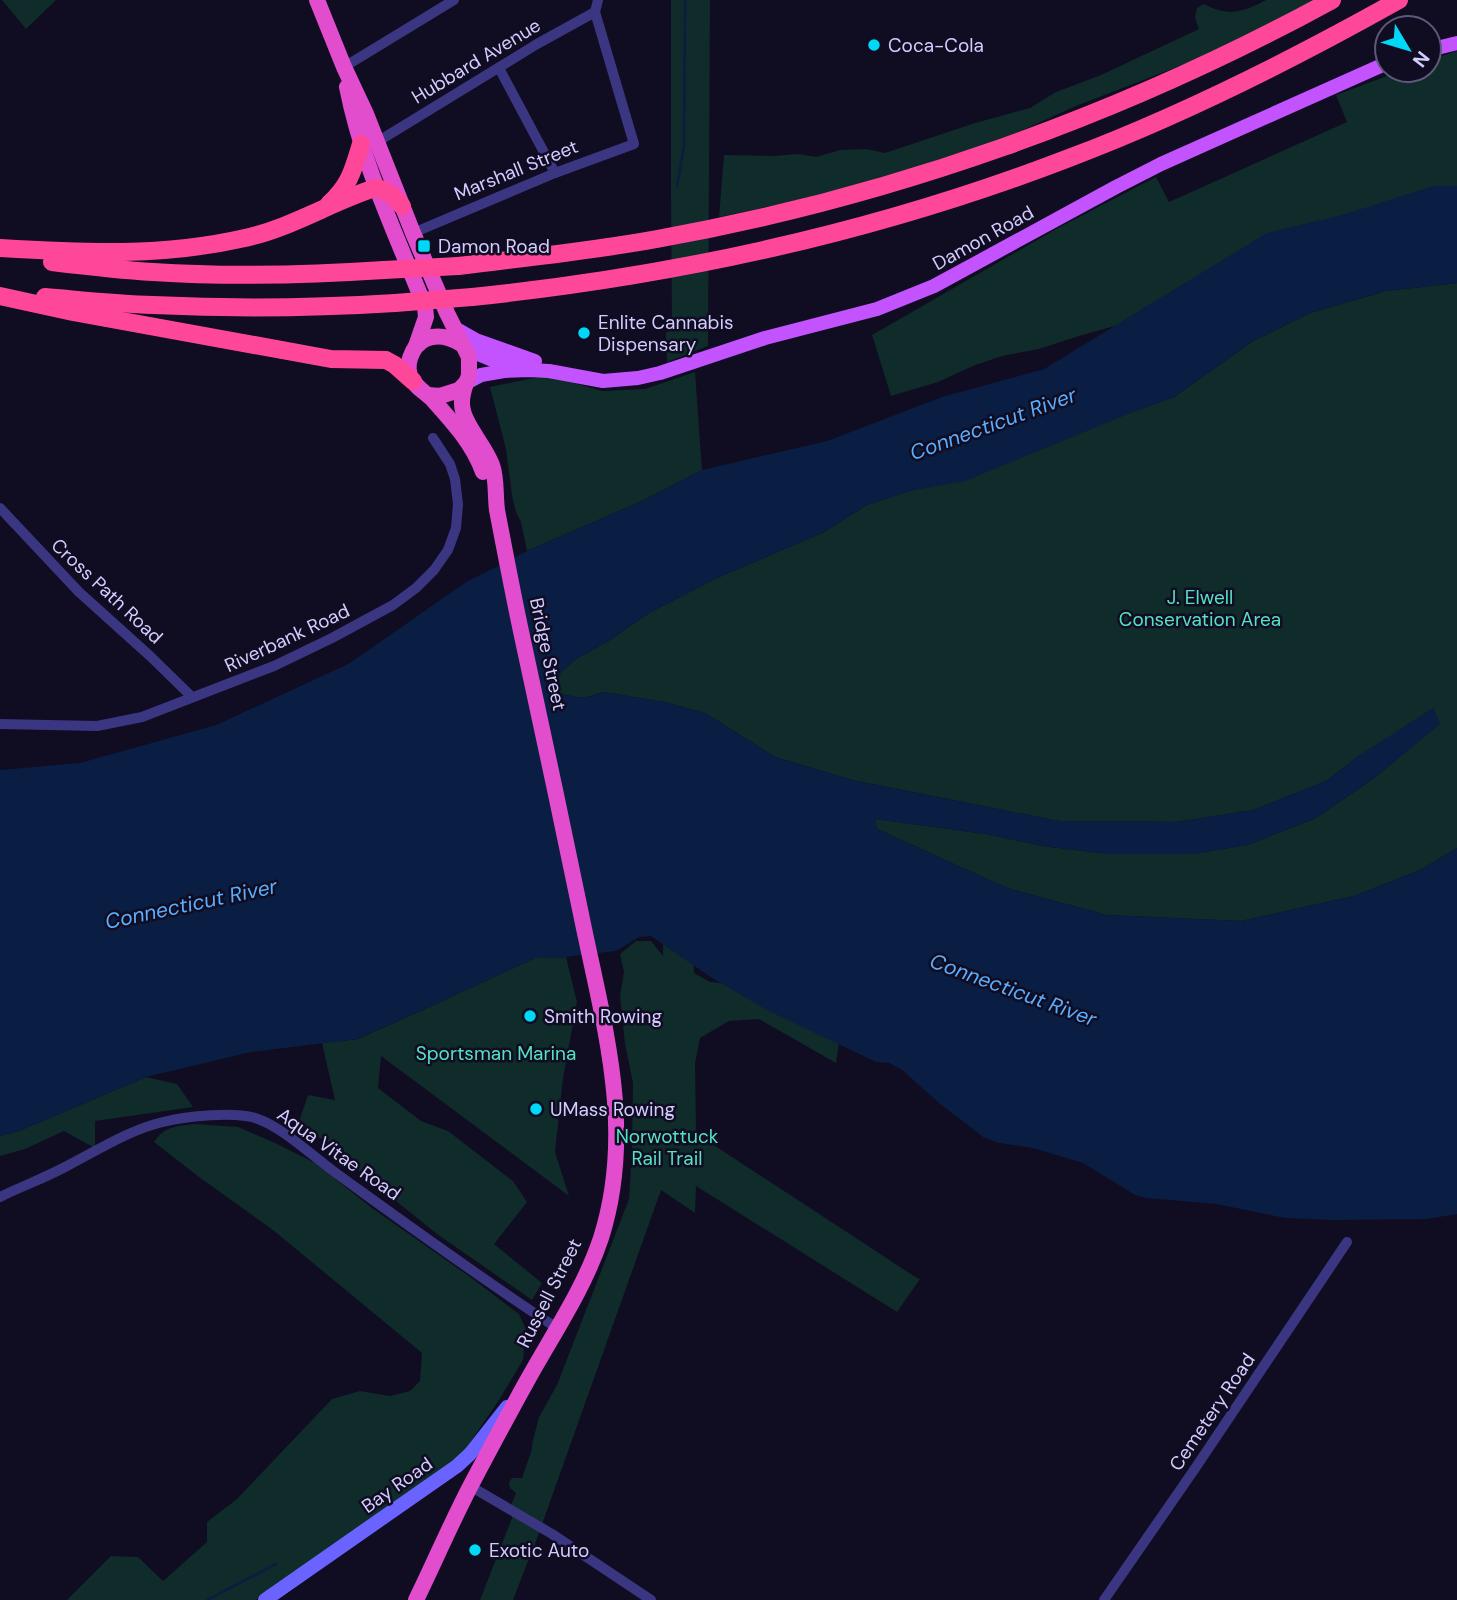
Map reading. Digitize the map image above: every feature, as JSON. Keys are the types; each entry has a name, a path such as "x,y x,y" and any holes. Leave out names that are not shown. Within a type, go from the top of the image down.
{"highway":[{"path":"0,295 73,312 321,357 386,360 428,395 440,396 459,390 466,383 470,371 469,357 402,206 369,143 353,119 344,67 317,0"},
{"path":"0,256 132,271 257,274 458,265 659,239 885,185 1012,144 1157,86 1332,0"},
{"path":"0,295 152,305 314,307 472,297 567,286 715,261 898,216 1071,158 1242,84 1399,0"},
{"path":"369,143 375,188 425,307 426,317 410,358 410,375 413,381"},
{"path":"319,211 331,202 348,182 369,143"},
{"path":"0,248 109,254 167,251 247,238 284,226 375,188 389,192 402,206"},
{"path":"416,346 426,339 439,337 449,338 464,347"},
{"name":"Bridge Street","path":"466,383 462,401 464,413 491,462 494,474 495,500 507,567 561,816"},
{"name":"Bridge Street","path":"428,395 473,451 495,500"},
{"name":"Russell Street","path":"416,1600 470,1486 590,1266 604,1225 613,1181 617,1138 616,1101 610,1058 561,816"}],"main road":[{"name":"Damon Road","path":"466,383 481,375 504,371 550,371 603,381 638,378 765,338 877,309 934,286 1152,168 1373,69"},
{"name":"Damon Road","path":"455,328 476,340 553,365 577,376"},
{"name":"Damon Road","path":"464,347 495,360 535,361"},
{"name":"Bay Road","path":"265,1600 457,1466 477,1446 529,1378"}],"street":[{"path":"344,67 454,0"},
{"path":"595,12 598,0"},
{"name":"Hubbard Avenue","path":"369,143 595,12"},
{"name":"Marshall Street","path":"413,233 555,173 634,144 595,12"},
{"path":"499,68 555,173"},
{"name":"Riverbank Road","path":"0,724 80,727 112,724 142,717 247,678 318,646 404,597 426,579 442,560 453,539 458,517 455,479 450,464 433,438"},
{"name":"Cross Path Road","path":"0,508 79,592 192,697"},
{"name":"Aqua Vitae Road","path":"0,1197 153,1124 221,1115 249,1117 264,1122 285,1135 464,1265 557,1328"},
{"name":"Cemetery Road","path":"1104,1600 1347,1242"},
{"path":"470,1486 552,1534 651,1600"}],"green space":[{"path":"2,0 56,0 26,29"},
{"path":"671,0 710,0 708,346 667,362 666,333 672,329"},
{"path":"1266,0 1315,0 1251,36 1076,106 1014,134 885,178 719,217 724,155 798,154 816,157 840,150 866,149 885,153 1030,108 1056,92 1101,75 1199,29 1195,18 1197,8 1204,4 1228,12 1250,8"},
{"path":"1457,51 1457,196 1340,216 1305,229 1122,324 1039,349 1002,356 938,382 891,396 872,335 1058,228 1156,177 1169,202 1347,122 1336,95 1373,81 1373,84 1443,84 1443,56"},
{"name":"J. Elwell Conservation Area","path":"1457,283 1457,848 1420,870 1354,896 1241,921 1107,915 1007,888 877,829 875,819 1108,854 1194,854 1247,845 1314,819 1373,779 1439,724 1360,755 1326,781 1253,810 1177,822 1059,821 852,780 775,757 705,713 664,702 603,692 584,698 559,694 554,688 561,672 576,659 649,613 717,578 824,532 867,505 1174,397 1253,341 1310,313 1386,291"},
{"path":"695,372 702,470 642,501 527,551 512,496 506,449 490,387 543,376 602,391 645,389"},
{"name":"Norwottuck Rail Trail","path":"664,827 692,832 694,973 710,982 732,984 839,1042 836,1063 759,1019 729,1021 700,1038 695,1063 696,1130 700,1136 920,1279 897,1312 696,1186 695,1213 661,1190 536,1546 513,1600 480,1600 512,1518 511,1505 516,1493 510,1488 509,1482 512,1478 522,1478 539,1417 557,1385 629,1199 633,1083 625,1044 620,996 624,972 620,954 636,941 651,941 663,956"},
{"name":"Sportsman Marina","path":"537,957 566,957 577,1002 563,1078 555,1152 569,1196 381,1056 378,1088 421,1121 448,1131 513,1181 527,1202 494,1244 542,1283 532,1300 437,1234 360,1172 340,1151 298,1124 308,1095 335,1100 322,1043 358,1039"},
{"path":"146,1077 177,1084 193,1107 95,1121 95,1148 64,1131 25,1149 0,1156 0,1136 19,1131"},
{"path":"195,1124 238,1127 315,1163 372,1208 519,1314 526,1329 523,1360 461,1456 256,1600 67,1600 111,1556 138,1557 163,1581 207,1542 207,1522 237,1499 332,1399 360,1391 390,1396 410,1391 420,1381 422,1353 273,1230 154,1142 167,1130"}],"water":[{"name":"Connecticut River","path":"1433,186 1457,186 1457,283 1386,291 1310,313 1253,341 1174,397 965,481 910,491 867,505 824,532 717,578 649,613 576,659 561,672 554,688 559,694 584,698 603,692 664,702 705,713 775,757 852,780 1059,821 1177,822 1253,810 1326,781 1360,755 1433,708 1440,724 1373,779 1314,819 1247,845 1194,854 1108,854 875,819 877,829 1007,888 1107,915 1241,921 1354,896 1420,870 1457,848 1457,1214 1427,1219 1285,1218 1216,1204 1135,1195 1083,1163 983,1137 901,1069 889,1063 876,1062 767,1010 712,978 651,936 639,937 616,951 557,958 537,957 357,1039 251,1052 146,1077 19,1131 0,1136 0,770 80,763 216,725 350,663 466,582 527,551 642,501 702,470 827,441 942,397 1044,369 1267,233 1346,214"}],"waterway":[{"path":"677,186 684,146 685,0"},
{"path":"207,1600 276,1564"}],"place":[{"name":"Coca-Cola","path":"874,45"},
{"name":"Damon Road","path":"424,246"},
{"name":"Enlite Cannabis Dispensary","path":"584,333"},
{"name":"Smith Rowing","path":"530,1016"},
{"name":"UMass Rowing","path":"536,1109"},
{"name":"Exotic Auto","path":"475,1550"}]}
